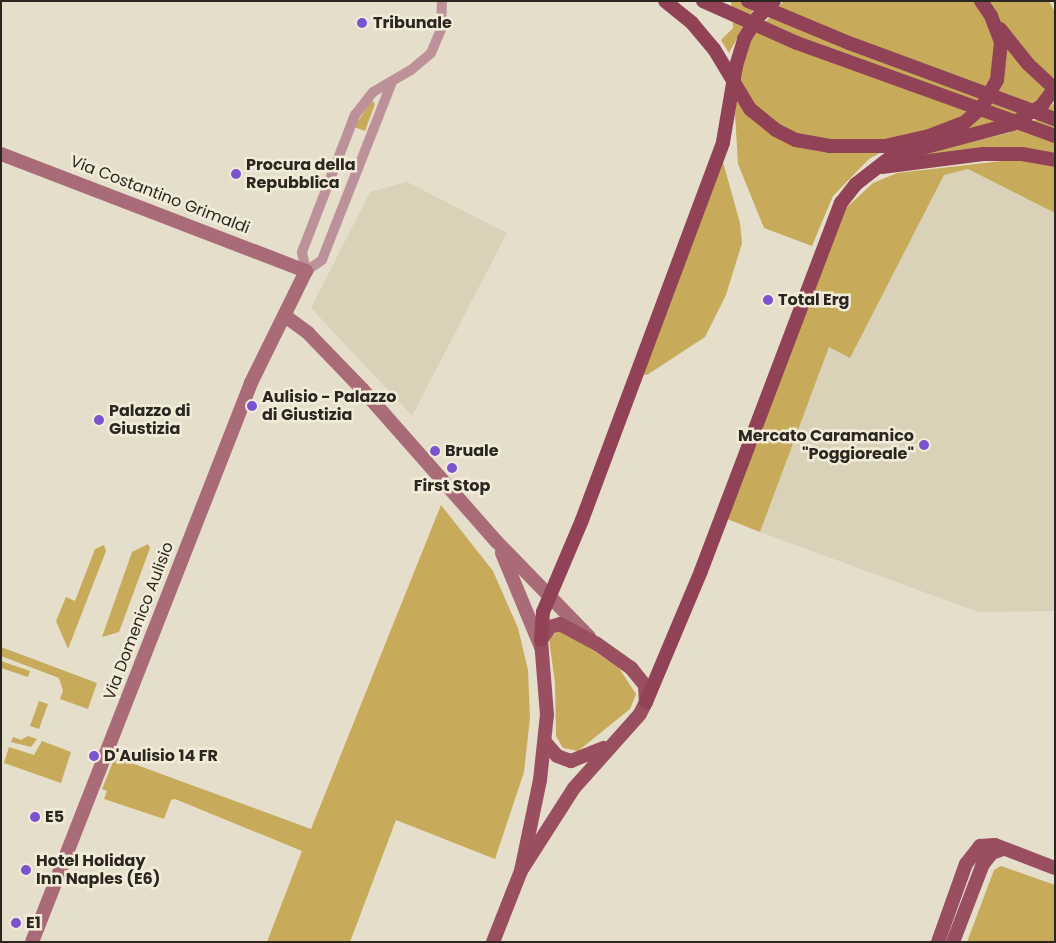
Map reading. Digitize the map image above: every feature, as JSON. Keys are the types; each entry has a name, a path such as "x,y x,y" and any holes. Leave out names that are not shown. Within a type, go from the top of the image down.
{"highway":[{"path":"665,1 692,23 710,43 742,99 758,117 796,140 829,146 885,146 950,130 973,116 994,89 1000,70 1000,42 992,16"},
{"path":"703,1 797,43 1055,136"},
{"path":"748,1 840,40 1055,119"},
{"path":"541,643 540,624 549,597 602,467 714,168 727,127 736,66 744,39 757,18 774,1"},
{"path":"646,702 701,571 835,216 856,184 882,161 901,151 1001,127 1024,118 1042,105 1055,89 1016,52 981,1"},
{"path":"856,184 873,171 894,164 983,154 1022,154 1055,160"}],"main road":[{"name":"Via Costantino Grimaldi","path":"1,154 306,271"},
{"name":"Via Domenico Aulisio","path":"32,942 248,393 306,271"},
{"path":"285,316 308,333 362,389 496,541 549,597 597,644 640,677 647,694 646,702 640,714 612,744 562,804 521,871 493,942"},
{"path":"496,541 541,643 546,697 545,742 521,871"},
{"path":"541,643 550,627 560,624 597,644"},
{"path":"545,742 557,756 571,761 612,744"},
{"path":"938,942 971,856 987,844 1004,848 1055,868"},
{"path":"952,942 983,864 992,853 1004,848"}],"street":[{"path":"392,82 322,260 306,271 302,252 349,126 368,97 419,64 433,48 441,30 442,1"}],"shaded area":[{"path":"731,1 758,1 729,53 721,40 733,28"},
{"path":"784,1 1049,1 1055,12 1055,74 1046,93 1020,112 987,126 885,150 869,159 833,196 812,246 764,228 738,164 735,114 741,66 752,37"},
{"path":"372,100 375,104 365,131 354,127"},
{"path":"1055,102 1055,213 968,169 944,175 850,358 829,347 760,532 727,519 845,209 873,183 897,173 1002,161 1002,147 907,158 1008,133 1034,121"},
{"path":"723,162 740,223 742,243 726,295 705,337 647,375 642,374"},
{"name":"Mercato Caramanico \"Poggioreale\"","path":"968,169 1055,213 1055,611 978,612 760,532 829,347 850,357 944,175"},
{"path":"407,182 507,233 412,416 311,308 370,192"},
{"path":"441,505 493,571 518,628 528,670 530,718 524,772 495,859 396,820 350,942 267,942 302,851 175,799 171,800 164,819 104,799 107,791 102,789 115,757 311,829"},
{"path":"148,544 150,548 119,632 102,637 132,552"},
{"path":"104,545 106,551 68,649 56,621 66,597 75,601 95,549"},
{"path":"558,631 566,632 619,668 636,694 630,709 578,751 563,748 556,736 555,683 549,639"},
{"path":"1,647 97,683 88,709 60,699 63,691 59,678 1,656"},
{"path":"1,661 30,671 28,677 1,668"},
{"path":"39,701 48,704 39,729 30,726"},
{"path":"28,736 37,739 31,747 11,742 13,737 21,740"},
{"path":"42,741 71,752 61,783 4,763 9,747 34,755"},
{"path":"1001,866 1055,885 1055,942 967,942 994,870"}],"place":[{"name":"Tribunale","path":"362,23"},
{"name":"Procura della Repubblica","path":"236,174"},
{"name":"Total Erg","path":"768,300"},
{"name":"Aulisio - Palazzo di Giustizia","path":"252,406"},
{"name":"Palazzo di Giustizia","path":"99,420"},
{"name":"Mercato Caramanico \"Poggioreale\"","path":"924,445"},
{"name":"Bruale","path":"435,451"},
{"name":"First Stop","path":"452,468"},
{"name":"D'Aulisio 14 FR","path":"94,756"},
{"name":"E5","path":"35,817"},
{"name":"Hotel Holiday Inn Naples (E6)","path":"26,870"},
{"name":"E1","path":"16,923"}]}
